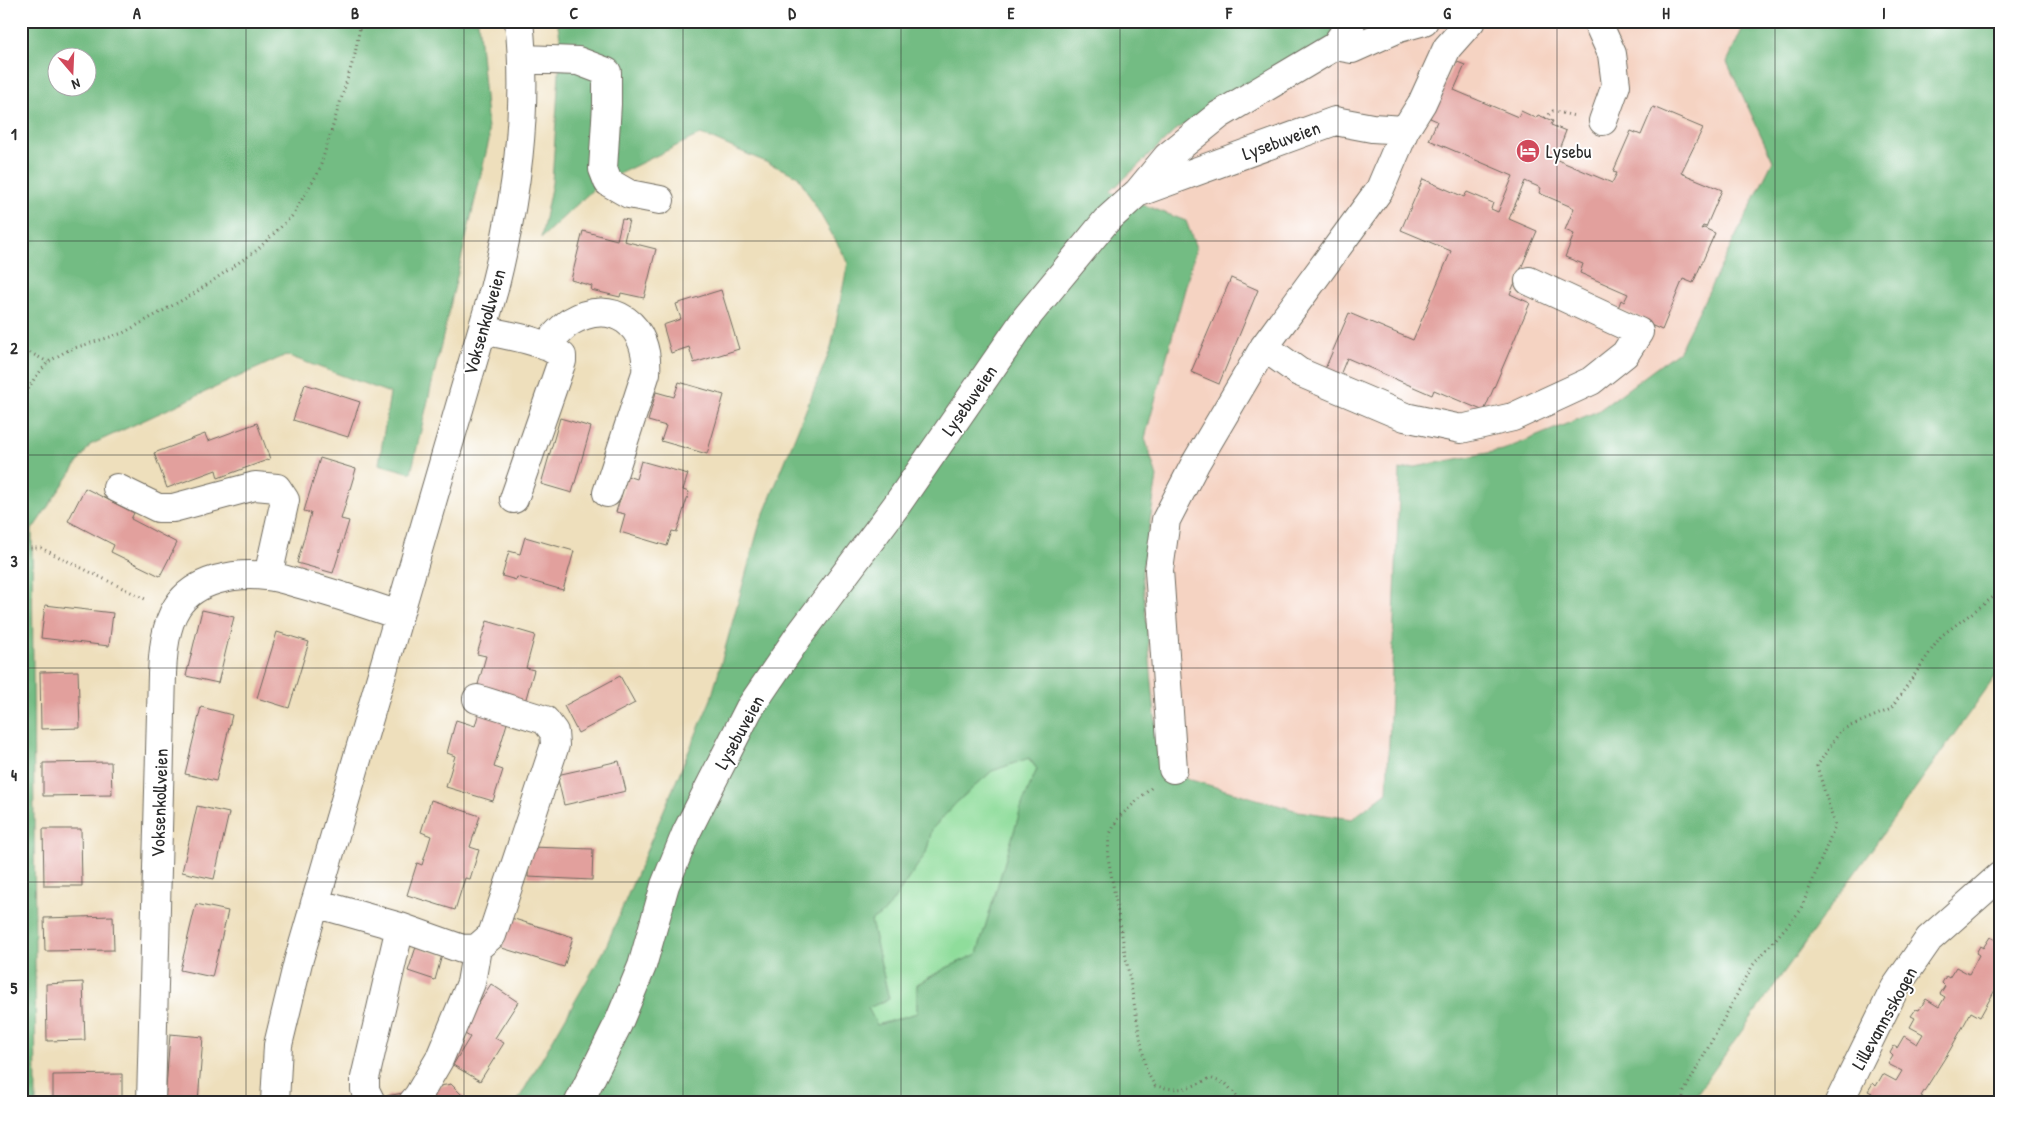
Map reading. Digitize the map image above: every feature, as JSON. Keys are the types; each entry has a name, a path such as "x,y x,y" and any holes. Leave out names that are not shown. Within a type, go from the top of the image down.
{"street":[{"name":"Voksenkollveien","path":"275,1102 278,1045 298,962 504,250 515,187 523,108 523,59 519,21"},
{"path":"1137,193 1167,157 1219,115 1335,46 1352,21"},
{"path":"1335,46 1352,49 1399,28 1424,21"},
{"path":"1173,769 1159,570 1166,520 1195,464 1264,347 1380,189 1405,130 1422,103 1447,48 1471,21"},
{"path":"1597,21 1612,54 1616,86 1603,121"},
{"path":"523,59 578,61 607,72 603,169 608,182 629,194 660,200"},
{"name":"Lysebuveien","path":"579,1102 618,1024 642,966 665,885 686,833 749,709 798,636 896,506 1026,318 1106,221 1137,193 1335,121 1372,128 1405,130"},
{"path":"1264,347 1299,372 1405,417 1460,429 1513,417 1591,381 1624,354 1639,332 1530,281"},
{"path":"545,346 569,322 587,314 607,312 621,316 631,323 644,347 647,360 644,380 606,493"},
{"path":"482,330 545,346 557,351 562,356 562,361 514,499"},
{"path":"117,488 158,508 174,508 255,486 277,488 285,500 268,576"},
{"name":"Voksenkollveien","path":"151,1102 162,674 166,637 175,613 187,596 213,581 232,576 268,576 330,592 398,615"},
{"path":"315,903 400,928 462,949 477,948 492,935 554,745 554,732 545,720 477,699"},
{"name":"Lillevannsskogen","path":"1839,1102 1895,988 1929,939 2000,876"},
{"path":"371,1102 365,1090 365,1078 400,928"},
{"path":"413,1102 439,1060 471,983 477,948"}],"path":[{"path":"21,402 34,379 48,362 68,350 122,333 196,293 257,250 292,216 319,171 355,54 362,21"},
{"path":"21,348 48,362"},
{"path":"21,550 25,548 41,548 175,613"},
{"path":"1682,1102 1684,1092 1753,965 1800,911 1835,826 1817,766 1841,730 1891,709 1941,636 2000,592"},
{"path":"1173,769 1118,818 1109,836 1108,857 1146,1070 1155,1086 1177,1090 1196,1085 1210,1078 1226,1084 1242,1102"}],"shaded area":[{"name":"Lysebu","path":"1357,21 1746,21 1727,62 1773,161 1679,351 1598,411 1503,450 1400,470 1387,792 1352,819 1298,811 1160,772 1142,572 1157,477 1145,438 1195,248 1110,192 1176,130 1355,24"}],"green space":[{"path":"21,21 478,21 489,140 411,473 379,464 390,393 286,355 90,445 32,530 36,1102 21,1102"},
{"path":"557,21 1357,21 1355,24 1176,130 1110,192 1186,221 1196,248 1145,438 1157,477 1142,572 1160,771 1298,811 1352,819 1387,792 1400,470 1503,450 1598,411 1679,351 1773,161 1727,62 1746,21 2000,21 2000,670 1691,1102 517,1102 604,951 711,699 760,523 831,348 848,262 798,176 701,134 600,183 541,238 552,183 561,42","holes":["1029,758 1037,769 1023,802 977,954 946,968 917,985 917,1013 877,1025 868,1008 889,999 871,921 886,911 926,853 932,829 956,803 992,771"]},
{"path":"1028,758 1037,769 1023,802 977,954 917,984 917,1013 877,1025 868,1008 889,999 871,921 886,911 926,853 932,829 956,803 992,771"}],"building":[{"path":"1455,61 1465,65 1454,90 1518,117 1521,111 1536,118 1538,115 1553,121 1551,125 1566,131 1555,159 1612,183 1617,173 1613,172 1631,131 1641,135 1653,107 1703,128 1681,173 1722,190 1706,227 1703,226 1701,229 1704,228 1715,233 1693,283 1683,279 1662,330 1646,323 1647,320 1618,308 1621,300 1624,302 1628,294 1580,273 1583,264 1565,257 1574,234 1565,230 1574,208 1539,193 1541,188 1525,181 1509,219 1537,231 1510,294 1530,303 1484,411 1434,390 1432,395 1347,358 1340,375 1325,369 1349,313 1413,340 1451,251 1401,230 1423,179 1464,197 1467,192 1493,203 1491,209 1498,212 1513,176 1429,140 1437,121 1430,118"},
{"path":"622,219 629,220 624,241 656,249 644,298 621,293 620,297 591,290 592,286 571,280 583,231 617,240"},
{"path":"1231,278 1258,290 1219,384 1191,372"},
{"path":"721,290 739,349 694,363 689,347 671,353 663,325 681,319 676,304"},
{"path":"679,382 724,395 707,454 661,441 666,426 648,421 656,392 674,397"},
{"path":"305,384 360,402 348,437 293,420"},
{"path":"560,418 591,427 572,493 541,484"},
{"path":"257,423 270,459 218,478 216,470 167,488 154,453 205,434 208,441"},
{"path":"320,458 356,469 341,519 349,521 333,573 297,563 311,513 304,511"},
{"path":"641,461 688,474 683,490 689,492 677,532 672,531 667,546 620,532 625,514 616,512 627,476 636,479"},
{"path":"85,488 134,513 131,519 177,543 160,576 111,552 114,545 68,521"},
{"path":"525,537 574,551 563,590 517,577 516,580 502,576 509,551 520,554"},
{"path":"45,605 113,613 109,646 41,638"},
{"path":"202,610 234,617 218,683 186,676"},
{"path":"487,621 535,635 526,668 534,670 525,702 477,688 486,656 477,654"},
{"path":"277,632 309,642 289,708 257,698"},
{"path":"78,671 80,728 41,729 40,672"},
{"path":"620,676 635,703 578,733 564,706"},
{"path":"201,707 232,715 216,781 185,774"},
{"path":"479,712 508,720 494,767 503,770 493,801 446,787 455,756 447,753 456,720 475,726"},
{"path":"619,761 626,791 564,805 557,775"},
{"path":"111,762 112,795 43,796 43,763"},
{"path":"431,800 480,816 470,847 479,850 470,879 465,878 455,910 407,895 417,863 422,865 431,836 421,832"},
{"path":"197,806 229,813 214,879 182,872"},
{"path":"43,829 81,829 82,886 44,886"},
{"path":"529,847 593,849 592,880 528,877"},
{"path":"196,904 228,911 212,977 180,970"},
{"path":"113,916 114,950 45,951 44,918"},
{"path":"511,918 573,937 564,967 502,948"},
{"path":"1990,937 2000,942 2000,981 1980,1017 1971,1012 1921,1096 1923,1097 1920,1102 1867,1102 1872,1093 1868,1091 1873,1083 1876,1086 1883,1074 1896,1081 1902,1071 1888,1064 1893,1056 1890,1053 1894,1046 1897,1048 1904,1036 1917,1044 1923,1034 1910,1027 1915,1018 1911,1016 1916,1009 1919,1010 1926,999 1939,1007 1945,997 1940,994 1945,986 1942,983 1946,976 1949,978 1956,967 1969,974 1979,955 1976,953 1980,946 1983,948"},
{"path":"416,947 442,955 435,980 408,971"},
{"path":"83,982 85,1040 47,1041 46,984"},
{"path":"491,984 518,1002 495,1038 504,1043 480,1081 453,1065 470,1037 460,1031"},
{"path":"170,1034 203,1037 198,1102 165,1102"},
{"path":"122,1074 122,1102 53,1102 53,1075"},
{"path":"451,1084 469,1102 385,1102 387,1096"}],"place":[{"name":"Lysebu","path":"1528,151"}]}
